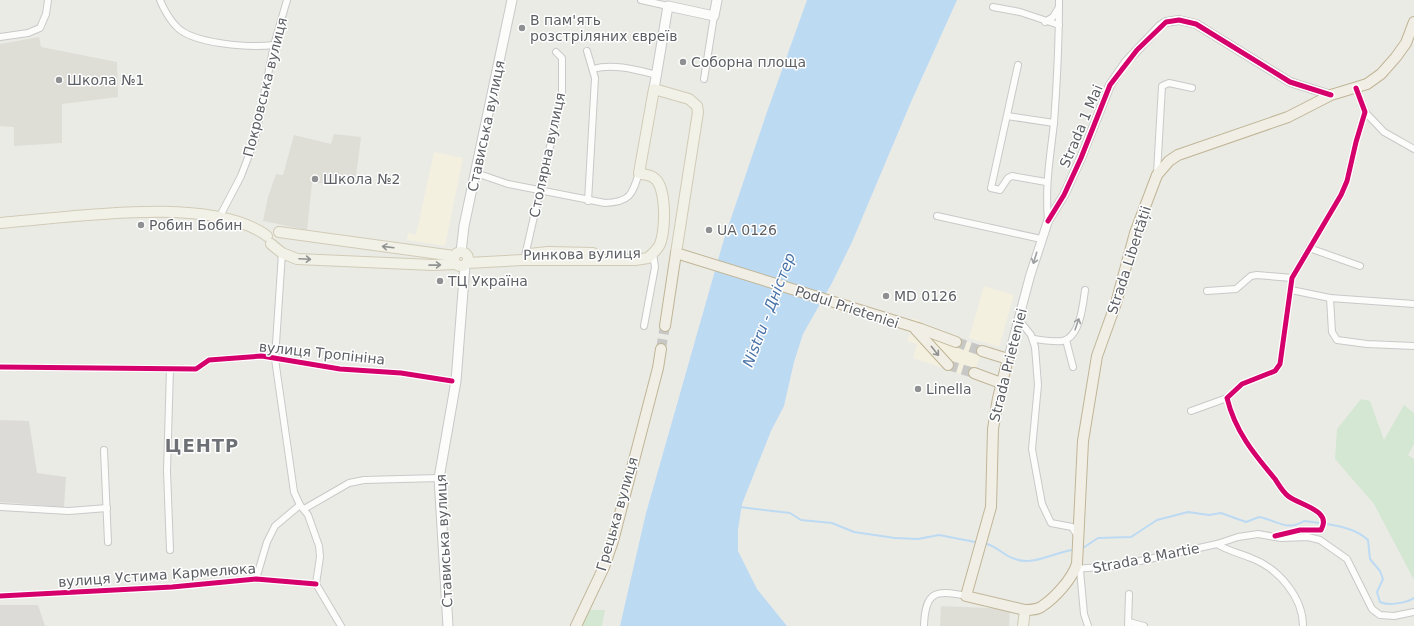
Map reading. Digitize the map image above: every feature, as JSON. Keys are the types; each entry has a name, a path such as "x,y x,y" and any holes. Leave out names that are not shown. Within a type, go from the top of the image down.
{"highway":[{"name":"Strada Libertății","path":"1025,610 1041,607 1078,570 1082,441 1095,364 1117,297 1135,233 1157,175 1169,161 1178,155 1296,114 1331,95 1356,88 1374,80 1389,66 1406,43 1414,22"},
{"name":"Podul Prieteniei","path":"676,253 956,342"},
{"path":"665,326 676,253"},
{"path":"914,328 948,365"},
{"name":"Грецька вулиця","path":"576,626 604,568 613,541 658,368 661,349"},
{"path":"982,351 1008,359"},
{"name":"Strada Prieteniei","path":"966,596 993,500 993,429 1001,382 1008,359"},
{"path":"974,373 1001,382"},
{"path":"966,596 1025,610"}],"main road":[{"name":"Стависька вулиця","path":"443,626 435,505 437,478 452,381 464,226 512,0"},
{"path":"652,253 659,246 663,228 663,195 660,184 654,178 640,174 668,6 714,16 717,0"},
{"path":"654,89 694,102 698,112 676,253"},
{"name":"Ринкова вулиця","path":"0,223 127,212 220,216 259,230 282,254 297,259 433,265 461,260 525,257 635,260 648,258 652,253"},
{"name":"Ринкова вулиця","path":"269,240 271,230 461,260"},
{"name":"Стависька вулиця","path":"448,626 437,478 456,381 461,260"},
{"path":"1023,626 1025,610"}],"street":[{"path":"0,37 28,33 40,28 46,14 48,0"},
{"path":"160,0 176,27 186,34 228,44 253,47 274,45"},
{"name":"Покровська вулиця","path":"220,216 241,176 255,139 274,45 287,0"},
{"path":"641,0 668,6"},
{"name":"Strada Prieteniei","path":"1046,22 1053,17 1059,2"},
{"name":"Strada Prieteniei","path":"1008,359 1041,239 1048,221 1046,182 1054,123 1059,2"},
{"path":"993,7 1020,12 1046,22 1059,24"},
{"path":"704,80 714,16"},
{"name":"Strada 1 Mai","path":"1048,221 1064,195 1081,158 1110,85 1137,50 1166,22 1179,20 1196,24 1290,82 1331,95"},
{"path":"587,51 595,78 588,201"},
{"name":"Столярна вулиця","path":"525,257 562,94 562,58 556,52"},
{"path":"1018,65 991,188 1000,190 1008,178 1012,176 1046,182"},
{"path":"593,68 601,66 633,69 657,75"},
{"path":"1157,175 1162,86 1169,83 1192,88"},
{"path":"1356,88 1366,112 1384,132 1414,150"},
{"path":"1191,412 1227,398 1242,384 1275,371 1280,364 1292,278 1338,201 1347,181 1356,142 1366,112"},
{"path":"1007,116 1054,123"},
{"path":"476,173 508,184 588,201 605,203 620,203 629,196 634,189 640,174"},
{"path":"937,216 1041,239"},
{"path":"1309,248 1360,266"},
{"path":"644,326 655,267 652,253"},
{"path":"282,254 275,359 294,492 308,515 319,546 320,557 316,584 341,626"},
{"path":"1207,291 1236,289 1251,276 1256,275 1292,278"},
{"path":"1034,339 1055,341 1066,340 1075,331 1079,322 1085,290"},
{"path":"1291,290 1330,298 1414,304"},
{"path":"1330,298 1332,332 1337,340 1367,344 1414,346"},
{"path":"1019,320 1034,339 1038,370 1032,449 1038,486 1048,520 1053,524 1072,527 1079,538"},
{"path":"1066,340 1073,368"},
{"name":"вулиця Тропініна","path":"0,367 196,369 210,360 262,356 340,369 401,373 452,381"},
{"path":"170,369 167,471 170,550"},
{"name":"Strada 8 Martie","path":"1227,398 1238,430 1287,495 1321,514 1324,525 1322,530 1300,530 1275,536"},
{"path":"104,450 108,542"},
{"path":"256,579 267,542 275,526 302,507 349,483 364,480 437,478"},
{"path":"0,507 69,511 107,508"},
{"name":"Strada 8 Martie","path":"1078,570 1119,565 1216,544 1238,537 1258,534 1281,538 1308,537 1320,540 1348,560 1372,609 1380,615 1394,616 1414,612"},
{"name":"Strada 8 Martie","path":"1216,544 1238,555 1251,558 1266,566 1279,576 1298,600 1303,617 1303,626"},
{"path":"1078,570 1084,614 1088,626"},
{"name":"вулиця Устима Кармелюка","path":"0,596 172,588 256,579 316,584"},
{"path":"924,624 927,605 936,594 950,593 966,596"},
{"path":"1129,594 1128,624 1144,626"}],"shaded area":[{"name":"Школа №1","path":"39,37 41,47 117,62 118,97 62,104 62,143 14,146 14,127 0,126 0,44"},
{"name":"Школа №2","path":"334,134 361,137 355,184 312,183 307,230 263,221 268,197 276,174 283,175 294,135 331,144"},
{"path":"434,152 463,158 445,246 407,240 408,233 416,235"},
{"path":"984,286 1014,295 999,347 969,338"},
{"path":"912,318 919,320 918,326 994,351 992,360 980,357 975,369 989,373 986,383 913,358 917,344 907,341 909,335 912,335 916,323 911,322"},
{"path":"0,420 29,421 37,473 66,477 64,507 0,502"},
{"path":"0,605 38,605 45,626 0,626"},
{"path":"941,606 1010,609 1009,626 940,626"}],"green space":[{"path":"1361,399 1370,401 1384,440 1404,405 1414,413 1414,444 1408,455 1414,459 1414,580 1374,504 1335,459 1337,429"},
{"path":"590,610 605,610 602,626 582,626"}],"water":[{"name":"Nistru - Дністер","path":"807,0 957,0 911,102 852,242 832,283 803,334 794,362 784,406 771,431 742,504 738,530 738,551 757,589 787,626 620,626 646,513 724,239"}],"waterway":[{"path":"739,507 790,513 801,520 832,523 854,532 895,538 918,539 939,535 975,542"},
{"path":"1083,548 1098,538 1131,537 1157,520 1188,512 1209,515 1221,513 1246,522 1259,517 1287,525 1298,524 1304,521 1329,524 1354,531 1368,540 1370,559 1380,571 1383,579 1377,592 1380,602 1388,604 1397,603 1414,598"},
{"path":"987,544 1011,558 1022,561 1037,560 1073,550"}],"tunnel":[{"path":"661,349 665,326"},
{"path":"956,342 982,351"},
{"path":"948,365 974,373"}],"cycle path":[{"path":"1048,221 1064,195 1081,158 1110,85 1137,50 1166,22 1179,20 1196,24 1290,82 1331,95"},
{"path":"1275,536 1300,530 1321,530 1323,523 1322,518 1319,513 1288,496 1282,490 1240,432 1230,410 1227,398 1242,384 1275,371 1280,364 1292,278 1341,195 1347,181 1365,112 1356,88"},
{"path":"0,367 196,369 209,360 262,356 340,369 401,373 452,381"},
{"path":"0,596 172,587 256,579 316,584"}],"place":[{"name":"В пам'ять розстріляних євреїв","path":"522,28"},
{"name":"Соборна площа","path":"683,62"},
{"name":"Школа №1","path":"59,80"},
{"name":"Школа №2","path":"315,179"},
{"name":"Робин Бобин","path":"141,225"},
{"name":"UA 0126","path":"709,230"},
{"name":"ТЦ Україна","path":"440,281"},
{"name":"MD 0126","path":"886,296"},
{"name":"Linella","path":"918,389"}],"district":[{"name":"ЦЕНТР","path":"202,446"}]}
